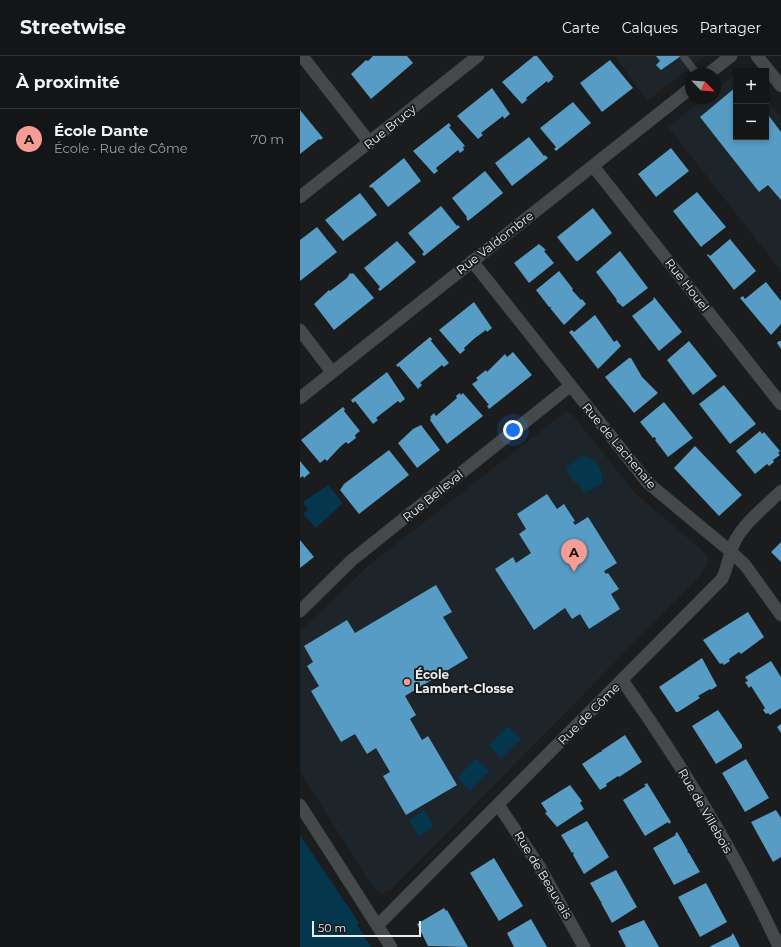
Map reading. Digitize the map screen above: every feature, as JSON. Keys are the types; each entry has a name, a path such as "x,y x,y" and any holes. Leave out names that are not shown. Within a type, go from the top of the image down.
{"street":[{"path":"302,56 370,143"},
{"name":"Rue Brucy","path":"300,197 478,56"},
{"path":"715,68 730,56"},
{"path":"757,56 781,86"},
{"name":"Rue Valdombre","path":"300,398 685,93"},
{"name":"Rue Houel","path":"593,166 781,404"},
{"name":"Rue de Lachenaie","path":"472,261 648,483 745,565 781,615"},
{"path":"300,330 332,372"},
{"name":"Rue Belleval","path":"300,611 352,560 570,386"},
{"name":"Rue de Côme","path":"378,925 499,806 722,580 730,551 742,530 781,491"},
{"name":"Rue de Villebois","path":"622,680 646,714 695,793 739,869 779,947"},
{"path":"300,805 391,947"},
{"name":"Rue de Beauvais","path":"499,806 539,866 584,947"}],"lane":[{"path":"684,57 692,68"}],"shaded area":[{"path":"615,56 705,56 690,68 685,68 685,72 647,101"},
{"path":"733,75 733,140 769,140 769,103 781,118 781,271 668,127 697,104 721,104 721,85"},
{"path":"566,411 572,414 636,494 704,552 708,559 707,565 700,576 390,891 381,893 374,889 300,772 300,632 368,566"},
{"path":"582,455 596,462 602,473 602,484 584,493 578,483 574,482 566,468"},
{"path":"328,485 343,503 316,528 303,514 308,509 303,502"},
{"path":"508,726 521,739 501,758 489,745"},
{"path":"476,758 489,771 470,790 457,778"},
{"path":"424,810 434,826 419,836 409,820"},
{"path":"300,835 359,923 357,925 371,947 300,947"}],"building":[{"path":"373,56 407,56 413,63 371,99 351,74 366,60 368,61"},
{"path":"534,56 537,56 554,77 526,98 527,100 522,104 502,82"},
{"path":"656,56 681,56 661,70 656,65 660,61"},
{"path":"610,60 633,88 602,112 580,83"},
{"path":"492,88 510,114 504,119 503,116 481,133 483,135 478,139 457,116"},
{"path":"733,90 733,140 769,140 769,116 781,132 781,200 768,185 759,192 700,117 716,104 721,104 721,100"},
{"path":"573,102 591,123 556,151 554,149 556,147 540,128"},
{"path":"300,110 323,138 320,140 319,139 300,154"},
{"path":"449,123 451,126 449,127 465,146 463,147 464,150 460,153 458,150 436,168 438,171 434,174 413,151"},
{"path":"529,137 544,156 545,155 548,158 512,186 495,163"},
{"path":"671,148 689,171 656,197 638,174"},
{"path":"404,158 421,181 388,207 372,187 371,188 369,186"},
{"path":"485,171 503,193 468,221 466,218 467,217 452,198"},
{"path":"697,192 726,227 701,247 673,211"},
{"path":"360,193 377,215 343,241 325,220"},
{"path":"441,206 457,226 458,225 460,227 424,256 422,254 424,252 408,233"},
{"path":"593,208 612,233 578,261 576,261 557,237"},
{"path":"317,227 337,252 300,281 300,240"},
{"path":"730,239 756,271 734,290 707,255 708,254 710,256"},
{"path":"397,241 416,262 380,291 378,289 380,287 364,268"},
{"path":"539,244 546,250 544,251 554,263 529,283 514,263"},
{"path":"620,251 648,288 623,307 616,301 617,300 596,272"},
{"path":"559,271 573,289 572,290 586,304 564,325 550,308 552,307 549,307 536,290"},
{"path":"350,273 353,273 374,298 334,330 314,304 329,290 330,291 347,278"},
{"path":"766,282 781,301 781,324 771,335 740,298 743,296 745,299"},
{"path":"654,297 682,332 659,351 632,316 653,300"},
{"path":"474,302 492,328 487,332 486,330 475,338 460,354 439,330"},
{"path":"595,315 614,342 617,340 621,346 598,369 569,332 572,330 574,332"},
{"path":"430,337 432,339 431,341 449,363 444,367 442,365 420,383 422,385 418,389 399,366 398,367 396,365"},
{"path":"689,341 717,376 693,395 667,360"},
{"path":"781,341 781,349 777,343"},
{"path":"513,352 532,375 489,409 487,406 489,405 472,384 478,380 476,378 486,370 487,372 505,354 507,357"},
{"path":"631,358 642,377 658,393 634,413 605,377"},
{"path":"387,372 405,399 400,403 398,401 376,418 378,420 373,424 355,401 353,403 351,400"},
{"path":"724,385 756,424 730,444 699,404"},
{"path":"460,393 461,395 463,393 483,416 447,444 430,420 430,417 434,413 436,416 457,398 456,396"},
{"path":"664,402 693,438 668,457 655,440 655,437 653,438 640,422"},
{"path":"343,407 345,409 344,411 360,431 355,435 356,438 348,444 346,442 327,461 325,459 320,463 301,440"},
{"path":"421,425 440,450 417,468 398,443 413,429"},
{"path":"760,431 762,434 764,432 780,451 778,453 780,455 773,460 774,462 769,466 767,464 755,474 736,451"},
{"path":"695,446 742,495 719,516 674,468"},
{"path":"389,450 409,475 359,514 340,490 344,484"},
{"path":"300,461 310,473 304,478 303,476 300,478"},
{"path":"547,494 557,509 564,504 575,521 573,522 575,525 588,517 617,563 604,571 606,574 608,573 619,589 611,594 620,609 589,629 580,614 572,619 565,608 534,630 495,569 513,557 516,563 531,553 519,534 526,529 517,514"},
{"path":"300,540 314,557 300,568"},
{"path":"781,542 781,562 771,552"},
{"path":"436,585 452,612 443,617 468,658 405,696 416,715 410,719 422,740 428,736 457,785 406,815 383,776 390,772 376,748 367,754 355,734 341,742 311,691 319,686 307,666 313,662 304,646 347,620 355,633"},
{"path":"748,612 764,637 741,654 739,652 729,659 730,661 724,665 722,663 720,664 703,640"},
{"path":"702,658 717,686 698,696 700,698 676,712 659,687"},
{"path":"771,661 781,677 781,708 770,715 768,713 766,714 763,710 765,708 751,686 749,688 745,682 748,681 745,677"},
{"path":"718,710 742,745 742,748 716,764 692,726"},
{"path":"781,724 781,733 777,727"},
{"path":"625,735 642,762 606,784 607,786 600,790 582,764 602,752 601,751"},
{"path":"746,759 769,798 745,812 722,773"},
{"path":"647,783 671,822 669,824 668,822 645,836 623,800 646,786 644,785"},
{"path":"570,785 582,801 580,803 584,809 557,827 545,813 547,812 541,803"},
{"path":"776,810 781,818 781,857 773,862 751,822"},
{"path":"587,821 609,857 584,874 573,855 574,852 572,853 561,835"},
{"path":"677,832 688,851 687,852 700,872 674,885 653,848 676,835 675,834"},
{"path":"494,858 523,906 499,921 470,873"},
{"path":"616,870 637,907 612,923 601,903 602,901 601,902 590,883"},
{"path":"706,883 727,922 700,937 678,897"},
{"path":"444,908 446,911 447,910 468,947 428,946 417,924"},
{"path":"531,919 547,947 514,947 507,933"},
{"path":"644,920 659,947 626,947 618,931"},
{"path":"733,933 740,947 709,947 731,936"}],"place":[{"name":"École Dante","path":"574,572"},
{"name":"École Lambert-Closse","path":"407,682"}]}
